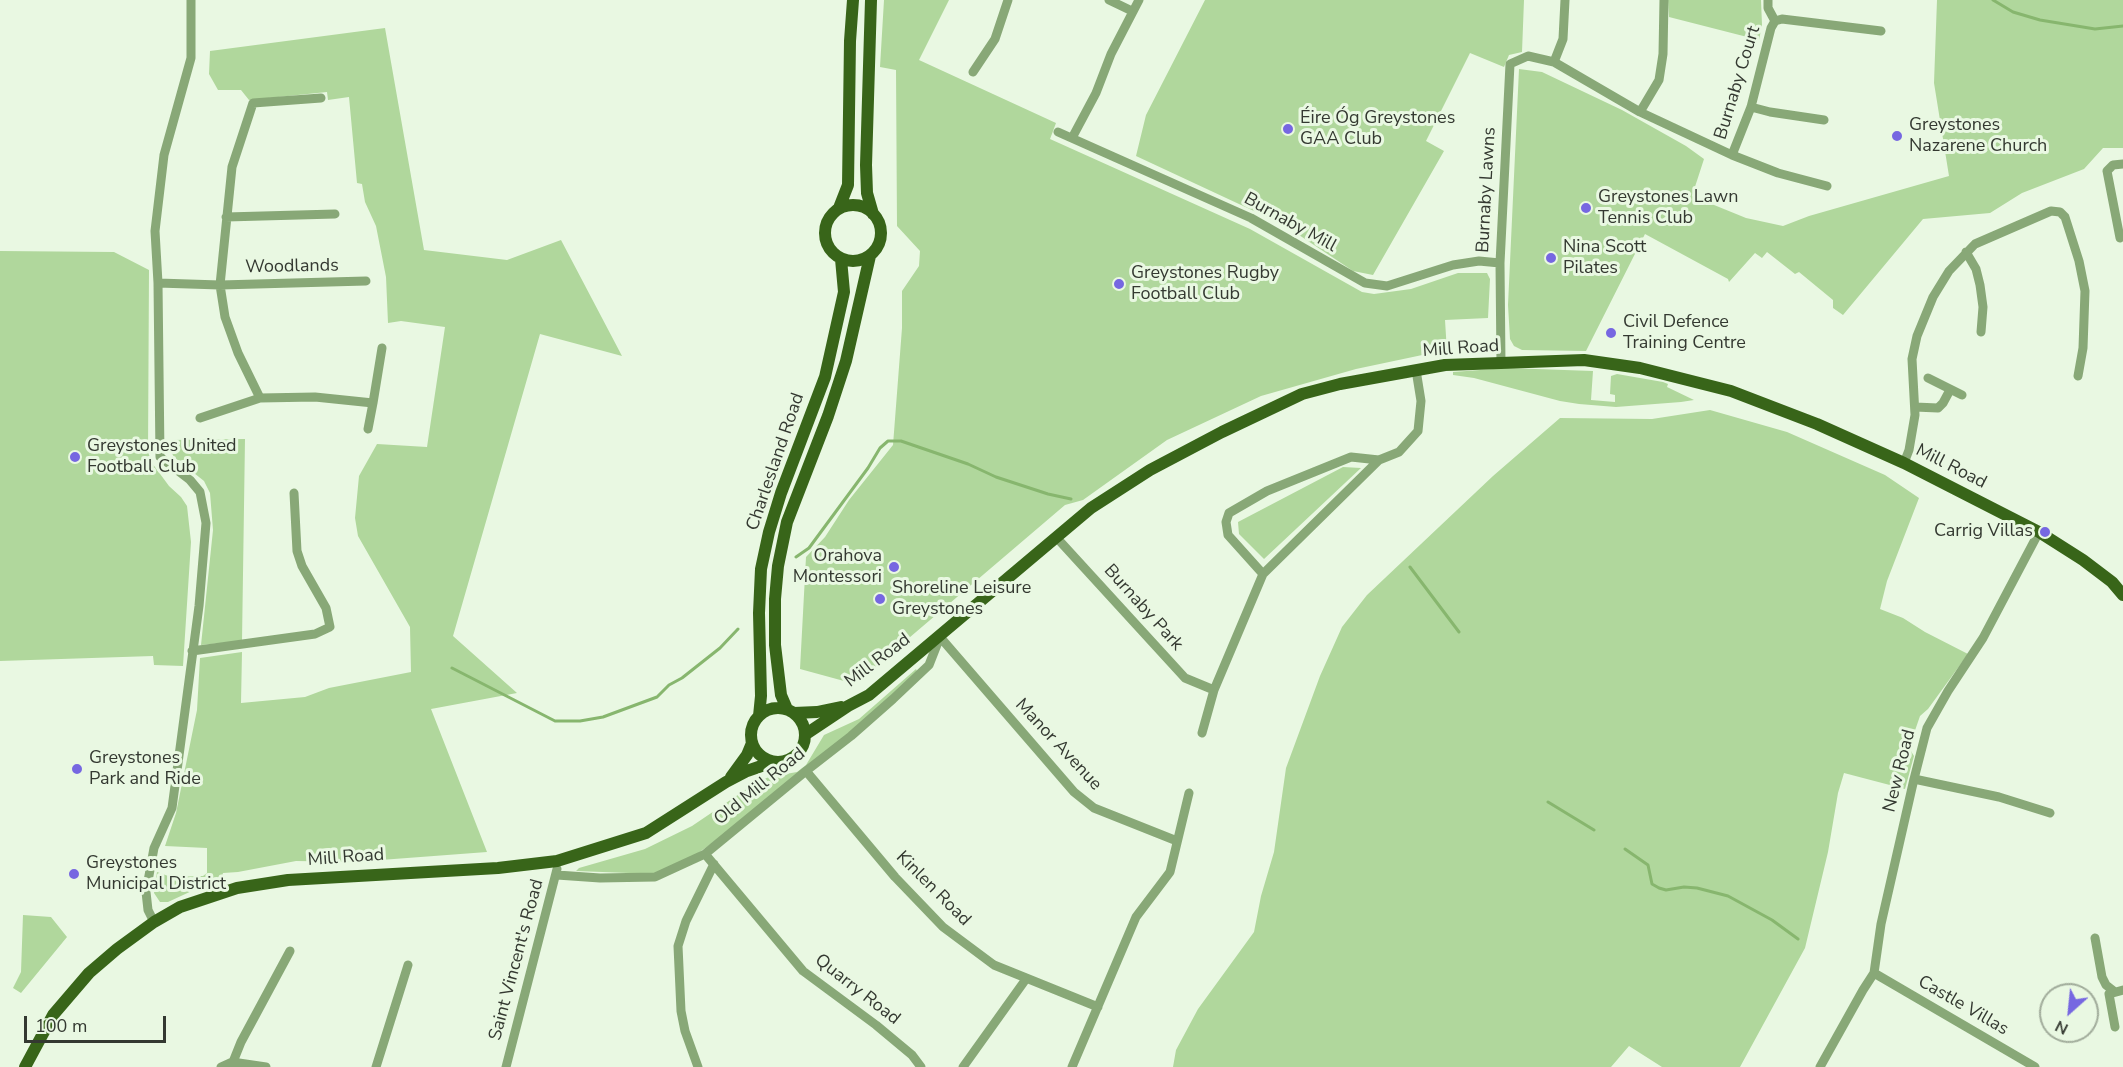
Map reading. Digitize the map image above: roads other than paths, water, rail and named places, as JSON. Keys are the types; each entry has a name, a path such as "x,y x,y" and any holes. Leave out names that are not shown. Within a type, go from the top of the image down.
{"main road":[{"path":"840,208 848,184 850,40 853,0"},
{"path":"871,0 866,165 867,193 873,214"},
{"path":"855,205 865,207 878,220 881,232 879,245 870,256 854,262 841,259 828,248 824,236 826,222 830,215 840,208 855,205"},
{"name":"Charlesland Road","path":"790,711 781,695 776,645 775,599 778,566 787,522 828,416 846,361 870,256"},
{"name":"Charlesland Road","path":"759,716 761,569 781,493 825,377 844,292 841,259"},
{"name":"Mill Road","path":"806,734 869,695 1091,508 1150,470 1302,394 1340,384 1445,365 1584,360 1640,368 1731,390 1904,462 2039,532 2083,560 2112,582 2123,595"},
{"name":"Mill Road","path":"790,711 818,712 848,706"},
{"path":"774,708 790,711 801,720 806,734 799,753 787,761 773,762 761,756 752,743 752,731 759,716 774,708"},
{"name":"Mill Road","path":"726,782 743,762 752,743"},
{"name":"Mill Road","path":"25,1067 53,1015 89,974 117,949 154,922 180,907 237,888 278,881 498,868 557,861 646,832 726,782 747,771 773,762"}],"street":[{"path":"154,922 148,910 146,892 154,848 172,808 199,606 206,523 200,492 190,480 160,457 158,283 155,231 164,155 191,57 190,0"},
{"path":"973,72 995,39 1008,0"},
{"path":"1109,0 1132,12"},
{"path":"1072,138 1096,93 1111,54 1139,0"},
{"path":"1554,62 1563,39 1565,0"},
{"path":"1640,112 1659,80 1664,54 1664,0"},
{"path":"1768,0 1768,8 1775,21"},
{"name":"Burnaby Court","path":"1732,155 1751,106 1771,28 1775,21 1782,19 1881,31"},
{"name":"Burnaby Lawns","path":"1501,364 1500,262 1510,63 1528,56 1554,62 1640,112 1732,155 1779,173 1827,186"},
{"name":"Woodlands","path":"260,398 234,344 225,317 220,285 232,167 253,103 321,98"},
{"path":"1751,106 1770,112 1824,120"},
{"name":"Burnaby Mill","path":"1058,132 1251,218 1365,283 1387,286 1453,265 1479,261 1500,262"},
{"path":"2120,238 2107,171 2113,165 2123,164"},
{"path":"1904,462 1909,450 1915,407 1912,359 1917,336 1933,297 1949,271 1975,244 2051,211 2060,212 2065,217 2079,261 2085,291 2083,348 2078,376"},
{"path":"226,217 334,214"},
{"path":"1966,252 1976,269 1980,285 1983,307 1981,332"},
{"name":"Woodlands","path":"158,283 220,285 366,281"},
{"path":"368,429 382,348"},
{"path":"1202,733 1214,690 1263,574 1378,460 1399,452 1418,431 1420,401 1416,370"},
{"path":"1928,378 1962,395"},
{"path":"1915,407 1938,408 1950,390"},
{"path":"200,418 260,398 315,397 373,404"},
{"path":"1263,574 1228,534 1226,522 1229,513 1267,491 1351,457 1378,460"},
{"path":"192,651 315,634 330,627 326,608 302,566 297,551 294,493"},
{"name":"New Road","path":"1874,973 1881,924 1927,728 1983,638 2039,532"},
{"name":"Burnaby Park","path":"1056,537 1185,678 1214,690"},
{"name":"Old Mill Road","path":"557,875 600,878 656,877 705,854 851,736 929,665 940,637"},
{"name":"Manor Avenue","path":"940,637 1074,792 1094,808 1177,841"},
{"name":"Kinlen Road","path":"806,771 895,877 943,927 994,965 1098,1006"},
{"path":"1914,779 1999,797 2050,813"},
{"path":"1072,1067 1136,917 1170,872 1189,793"},
{"name":"Quarry Road","path":"705,854 803,971 876,1025 912,1055 921,1067"},
{"name":"Saint Vincent's Road","path":"506,1067 557,875 557,861"},
{"path":"698,1067 685,1031 681,1011 678,946 686,921 714,864"},
{"path":"2095,938 2102,977 2106,985 2119,991"},
{"path":"232,1064 290,951"},
{"path":"376,1067 408,965"},
{"path":"1820,1067 1874,973"},
{"name":"Castle Villas","path":"1874,973 2035,1067"},
{"path":"963,1067 1026,979"},
{"path":"2115,1027 2109,994 2119,991"},
{"path":"221,1067 232,1064 266,1067"}],"waterway":[{"path":"1993,0 2013,12 2040,20 2095,29 2123,26"},
{"path":"796,557 809,548 880,448 888,441 901,441 968,464 996,477 1071,499"},
{"path":"1410,567 1459,632"},
{"path":"452,668 555,721 580,721 603,717 657,697 669,685 682,678 720,648 738,629"},
{"path":"1548,802 1594,830"},
{"path":"1625,849 1648,865 1652,884 1659,888 1666,890 1684,887 1697,888 1728,896 1772,920 1798,939"}],"place":[{"name":"Éire Óg Greystones GAA Club","path":"1288,129"},
{"name":"Greystones Nazarene Church","path":"1897,136"},
{"name":"Greystones Lawn Tennis Club","path":"1586,208"},
{"name":"Nina Scott Pilates","path":"1551,258"},
{"name":"Greystones Rugby Football Club","path":"1119,284"},
{"name":"Civil Defence Training Centre","path":"1611,333"},
{"name":"Greystones United Football Club","path":"75,457"},
{"name":"Carrig Villas","path":"2045,532"},
{"name":"Orahova Montessori","path":"894,567"},
{"name":"Shoreline Leisure Greystones","path":"880,599"},
{"name":"Greystones Park and Ride","path":"77,769"},
{"name":"Greystones Municipal District","path":"74,874"}]}
